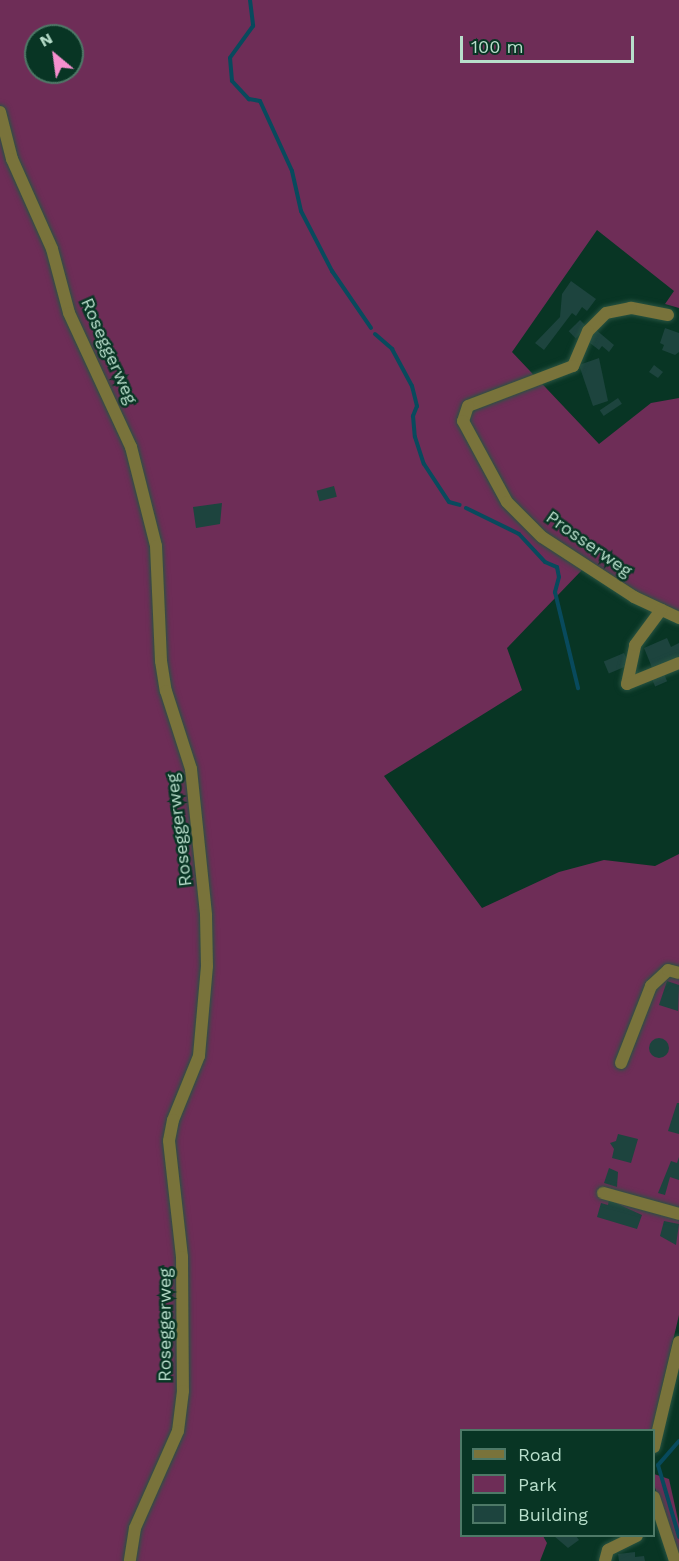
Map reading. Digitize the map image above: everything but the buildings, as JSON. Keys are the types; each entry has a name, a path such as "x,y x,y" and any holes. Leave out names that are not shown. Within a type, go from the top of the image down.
{"street":[{"name":"Roseggerweg","path":"0,112 12,159 52,249 69,313 131,447 156,546 161,661 191,769 206,915 207,966 199,1056 173,1120 169,1141 182,1257 183,1391 178,1431 135,1528 130,1561"},
{"name":"Prosserweg","path":"668,315 632,308 606,313 588,331 573,366 468,406 463,421 507,502 543,537 661,610 679,618"},
{"path":"661,610 635,645 627,684 679,663"},
{"path":"621,1063 651,986 668,970 679,973"},
{"path":"603,1193 679,1214"},
{"path":"655,1443 679,1342"},
{"path":"655,1504 658,1525 675,1561"},
{"path":"605,1561 608,1550 635,1537"}],"green space":[{"path":"0,0 679,0 679,308 665,304 674,291 597,230 512,352 599,444 651,403 679,398 679,623 582,570 507,648 522,690 384,776 482,908 559,872 604,860 655,866 679,854 679,1315 652,1429 460,1429 460,1537 544,1537 547,1543 540,1561 0,1561"},
{"path":"655,1474 669,1479 679,1524 679,1554 655,1488"}],"waterway":[{"path":"250,0 253,26 230,58 232,81 249,99 260,101 292,171 301,211 332,271 371,328"},
{"path":"375,334 392,349 412,386 417,406 413,416 415,437 424,464 449,502 460,505"},
{"path":"466,508 519,534 545,562 557,567 559,577 555,592 578,688"},
{"path":"679,1441 658,1465 679,1537"}]}
